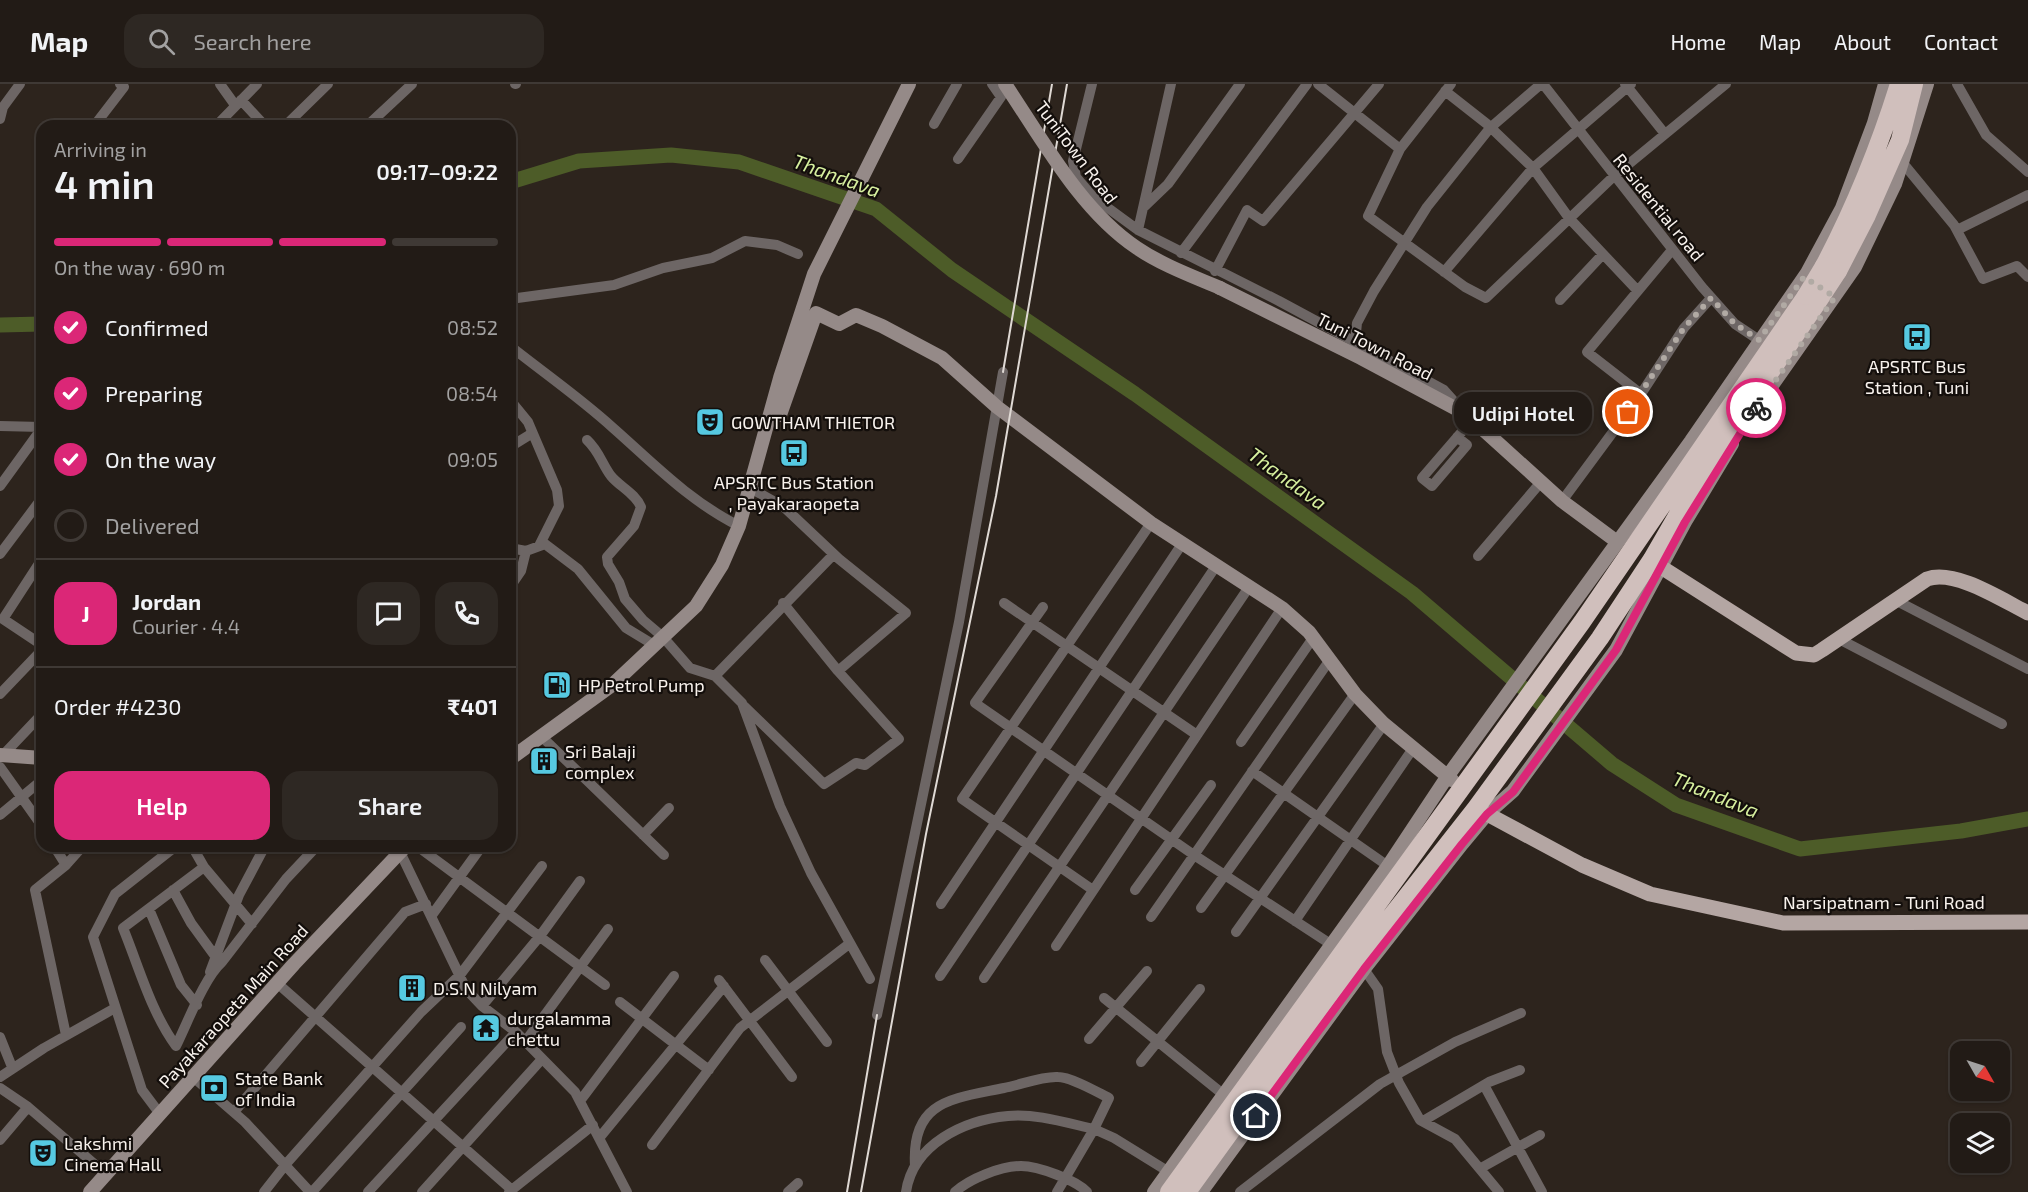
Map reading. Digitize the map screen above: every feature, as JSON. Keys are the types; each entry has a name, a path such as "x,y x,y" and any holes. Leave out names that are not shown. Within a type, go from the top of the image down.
{"highway":[{"path":"1831,268 1883,134 1899,84"},
{"path":"1198,1192 1330,994 1482,811 1501,774 1600,638 1652,559 1700,476 1867,215 1900,140 1914,84"},
{"path":"1169,1192 1454,781 1812,299"}],"main road":[{"path":"1661,567 1796,653 1814,655 1927,579 1937,575 1947,576 2028,613"},
{"name":"Narsipatnam - Tuni Road","path":"1482,811 1582,865 1650,894 1783,923 2028,922"}],"street":[{"path":"0,119 3,106 20,84"},
{"path":"99,120 124,87 120,84"},
{"path":"220,84 257,120"},
{"path":"222,120 257,84"},
{"path":"292,120 328,84"},
{"path":"373,120 412,84"},
{"path":"516,755 612,685 696,606 722,566 739,526 770,417 816,271 909,84"},
{"path":"934,124 957,84"},
{"path":"958,159 1001,97 992,84"},
{"name":"TuniTown Road","path":"1005,84 1087,203 1111,226 1137,248 1220,288"},
{"path":"1092,84 1073,161 1076,177 1093,197 1138,230 1215,271 1279,301 1444,390 1469,417 1457,437 1422,478 1432,486 1467,445 1457,437"},
{"path":"1138,230 1171,84"},
{"path":"1143,208 1168,184 1240,84"},
{"path":"1181,253 1307,84"},
{"path":"1318,84 1400,149"},
{"path":"1215,271 1247,210 1263,221 1378,84"},
{"path":"1355,342 1357,323 1374,291 1406,245 1427,207 1490,128 1542,84"},
{"name":"Residential road","path":"1542,84 1613,177 1711,298 1735,324 1759,340"},
{"path":"1637,290 1569,218 1533,168 1448,88 1400,149 1368,216 1444,272 1486,298 1569,218 1613,177 1726,84"},
{"path":"1575,616 1616,541 1691,441 1804,277 1842,208 1874,123 1885,84"},
{"path":"1198,1192 1482,811 1513,792 1616,650 1735,439 1855,267 1895,184 1927,84"},
{"path":"1957,84 1986,135 2028,172"},
{"path":"1444,272 1533,168 1628,85 1665,134"},
{"path":"1902,162 1957,230 1983,279 2017,266 2028,277"},
{"path":"1957,230 2028,195"},
{"path":"516,298 614,285 663,268 712,258 745,241 777,245 798,254"},
{"path":"1641,394 1587,352 1672,250"},
{"path":"1560,300 1603,254"},
{"path":"1804,277 1835,297"},
{"name":"Tuni Town Road","path":"1220,288 1361,358 1469,417 1562,501 1616,541"},
{"path":"1562,501 1641,394 1684,328 1711,298"},
{"path":"770,417 780,415 816,313 839,324 856,315 882,326 942,358 997,407 1151,523 1282,608 1313,638 1355,694 1384,724 1454,781 1388,866 1154,1192"},
{"path":"516,351 610,425 673,484 715,514 739,526"},
{"path":"877,1015 959,622 1003,372"},
{"path":"516,407 528,422 531,434 557,490 559,506 540,546"},
{"path":"0,426 36,428"},
{"path":"516,443 531,434"},
{"path":"0,486 36,436"},
{"path":"587,440 597,449 612,477 638,500 641,507 634,526 607,557 608,564 620,582 625,599 659,641 690,668 715,676 824,784 856,763 865,765 899,738 838,671 783,603"},
{"path":"1478,556 1541,482"},
{"path":"750,488 784,507 834,554 906,613 838,671"},
{"path":"0,554 36,506"},
{"path":"1093,890 963,799 1151,523"},
{"path":"516,549 526,551 546,544 578,569 626,628 659,641"},
{"path":"941,904 1182,544"},
{"path":"516,578 521,571 526,551"},
{"path":"715,676 783,603 834,554"},
{"path":"940,976 1216,566"},
{"path":"36,568 1,619 36,641"},
{"path":"984,978 1249,587"},
{"path":"1895,600 2028,669"},
{"path":"1004,603 1197,735"},
{"path":"1043,607 975,703 1194,855 1262,897 1332,945"},
{"path":"1056,945 1282,608"},
{"path":"1241,742 1313,638"},
{"path":"1839,639 2002,724"},
{"path":"0,694 36,656"},
{"path":"1151,917 1329,661"},
{"path":"1202,908 1355,694"},
{"path":"742,703 780,806 811,873 870,979"},
{"path":"1,758 36,720"},
{"path":"1236,932 1384,724"},
{"path":"542,736 664,855"},
{"path":"1295,921 1414,747"},
{"path":"1,758 36,758"},
{"path":"1,758 36,817"},
{"path":"1252,771 1388,866"},
{"path":"0,815 36,785"},
{"path":"1135,890 1211,785"},
{"path":"643,835 669,808"},
{"path":"58,852 66,865"},
{"path":"66,1035 35,890 66,865 78,852"},
{"path":"160,1114 142,1090 93,937 115,894 168,852"},
{"path":"195,852 204,867 252,924"},
{"path":"204,867 123,928 148,987 150,999 176,1046 197,1005 235,904 262,852"},
{"path":"210,972 252,924 286,879 311,852"},
{"name":"Payakaraopeta Main Road","path":"90,1192 277,983 400,852"},
{"path":"404,852 466,989 482,1006 516,1032 574,1092 600,1137 627,1192"},
{"path":"425,852 605,985"},
{"path":"432,915 478,852"},
{"path":"264,1192 286,1164 421,1012 460,975 542,866"},
{"path":"482,1006 540,936 580,881"},
{"path":"173,890 191,923 215,956"},
{"path":"234,1112 405,912 426,904"},
{"path":"149,909 181,985 197,1005"},
{"path":"525,1042 582,968 608,929"},
{"path":"652,1146 740,1028 849,944"},
{"path":"765,960 827,1042"},
{"path":"1364,969 1378,989 1388,1052 1397,1076 1420,1120 1455,1139 1499,1192"},
{"path":"1089,1040 1147,971"},
{"path":"580,1101 674,976"},
{"path":"277,983 371,1068 434,1120 511,1191 593,1125"},
{"path":"600,1137 721,983 792,1077"},
{"path":"1141,1062 1200,988"},
{"path":"1104,998 1224,1095"},
{"path":"620,1002 709,1070"},
{"path":"0,1077 12,1067 115,1008"},
{"path":"1240,1192 1380,1083 1397,1076 1455,1042 1521,1012"},
{"path":"193,1077 234,1112 311,1192 461,1027"},
{"path":"368,1192 516,1032"},
{"path":"0,1037 12,1067"},
{"path":"422,1192 542,1059"},
{"path":"1423,1121 1484,1085 1520,1070"},
{"path":"915,1166 914,1148 920,1125 932,1108 974,1094 1060,1077 1109,1098 1094,1129 1057,1192"},
{"path":"1484,1085 1542,1192"},
{"path":"0,1088 28,1107 106,1174"},
{"path":"0,1140 28,1107"},
{"path":"906,1192 919,1156 947,1135 977,1121 1010,1115 1094,1129 1114,1138 1169,1172"},
{"path":"1481,1168 1540,1136"},
{"path":"955,1192 993,1172 1022,1166 1065,1178 1087,1192"},
{"path":"788,1192 798,1183"}],"waterway":[{"name":"Thandava","path":"516,180 579,161 671,155 739,162 876,209 952,270 1135,394 1412,593 1612,764 1676,805 1800,849 1961,831 2028,819"},
{"name":"Thandava","path":"0,325 36,324"}],"railway":[{"path":"1003,372 1052,84"},
{"path":"861,1192 926,834 996,496 1067,84"},
{"path":"847,1192 877,1015"}],"way so far":[{"path":"1628,412 1684,328 1711,298 1735,324 1759,340 1804,277 1835,297 1756,408"}],"place":[{"name":"APSRTC Bus Station , Tuni","path":"1917,337"},
{"name":"Udipi Hotel","path":"1628,412"},
{"name":"GOWTHAM THIETOR","path":"710,422"},
{"name":"APSRTC Bus Station , Payakaraopeta","path":"794,453"},
{"name":"HP Petrol Pump","path":"557,685"},
{"name":"Sri Balaji complex","path":"544,761"},
{"name":"D.S.N Nilyam","path":"412,988"},
{"name":"durgalamma chettu","path":"486,1028"},
{"name":"State Bank of India","path":"214,1088"},
{"name":"Lakshmi Cinema Hall","path":"43,1153"}],"route":[{"path":"1256,1116 1364,969 1462,844 1487,814 1513,792 1616,650 1685,522 1756,408"}]}
